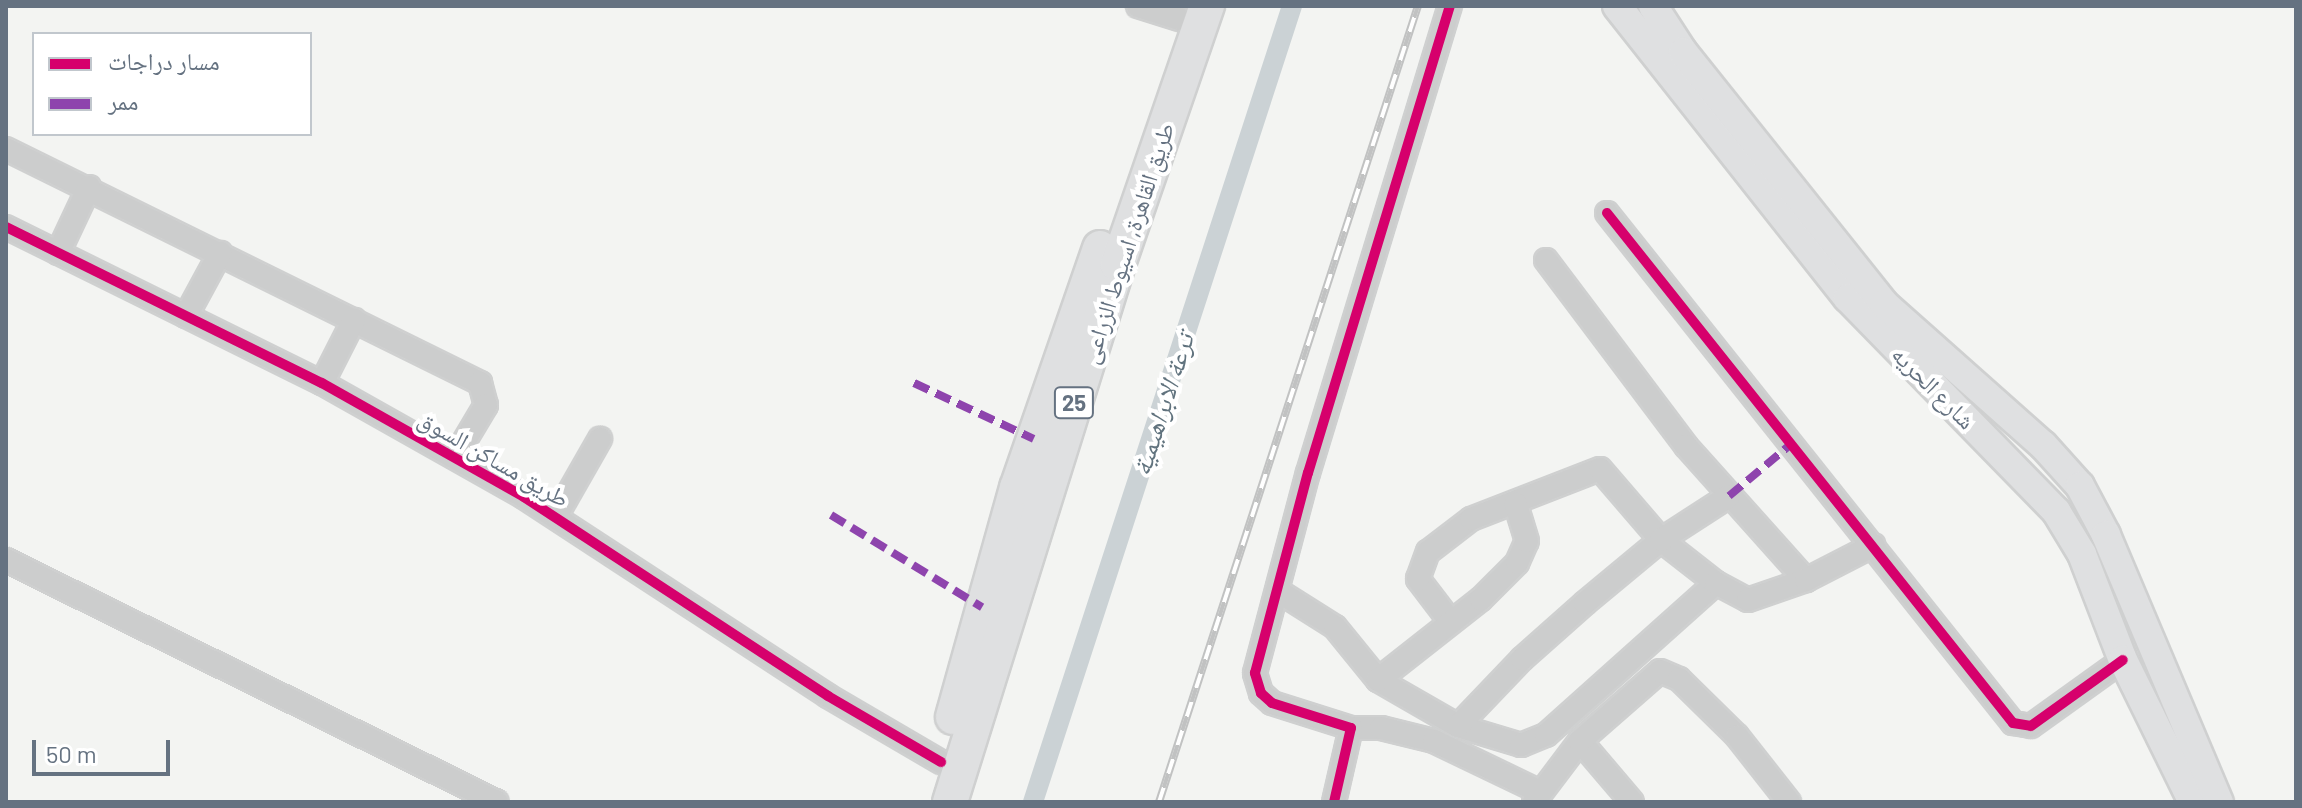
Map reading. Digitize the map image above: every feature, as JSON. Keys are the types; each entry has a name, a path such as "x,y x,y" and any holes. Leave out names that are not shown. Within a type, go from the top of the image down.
{"highway":[{"name":"طريق القاهرة, اسيوط الزراعى","path":"930,802 1017,488 1190,10"},
{"name":"طريق القاهرة, اسيوط الزراعى","path":"950,802 1118,264 1190,10"}],"main road":[{"name":"شارع الحريه","path":"1617,6 1848,298 2039,492 2070,532 2123,660 2193,802"},
{"name":"شارع الحريه","path":"1653,6 1867,285 1920,340 2062,465 2094,510 2219,802"},
{"path":"1969,422 1989,399"}],"street":[{"path":"1138,6 1190,10"},
{"path":"1450,6 1308,473 1255,673 1261,693 1284,709 1351,728 1381,728 1434,741 1537,797 1580,741 1660,671 1668,673 1737,736 1789,802"},
{"path":"6,149 89,187 484,388 486,405 455,457"},
{"path":"58,253 89,187"},
{"path":"1607,213 2013,723 2031,726 2123,660"},
{"name":"طريق مساكن السوق","path":"6,227 322,383 455,457 556,516 828,696 941,762"},
{"path":"186,316 220,253"},
{"path":"1546,260 1729,496 1806,580"},
{"path":"322,383 354,320"},
{"path":"556,516 600,439"},
{"path":"1450,621 1418,579 1419,566 1456,528 1600,469 1661,540 1716,583 1748,600 1806,580 1874,545"},
{"path":"1458,726 1522,659 1661,540 1729,496"},
{"path":"1378,680 1517,563 1527,541 1516,504"},
{"path":"6,560 497,802"},
{"path":"1278,591 1335,627 1378,680 1458,726 1510,745 1531,743 1716,583"},
{"path":"1334,802 1351,728"},
{"path":"1580,741 1632,802"}],"waterway":[{"name":"ترعة الابراهيمية","path":"1033,802 1292,6"}],"railway":[{"path":"1159,802 1418,6"}],"marked path":[{"path":"914,383 1034,439"},
{"path":"1729,496 1790,445"},
{"path":"831,515 982,607"}],"cycle path":[{"path":"1334,802 1351,728 1272,703 1261,693 1255,673 1308,473 1450,6"},
{"path":"1607,213 2013,723 2031,726 2123,660"},
{"path":"6,227 322,383 524,497 828,696 941,762"}]}
